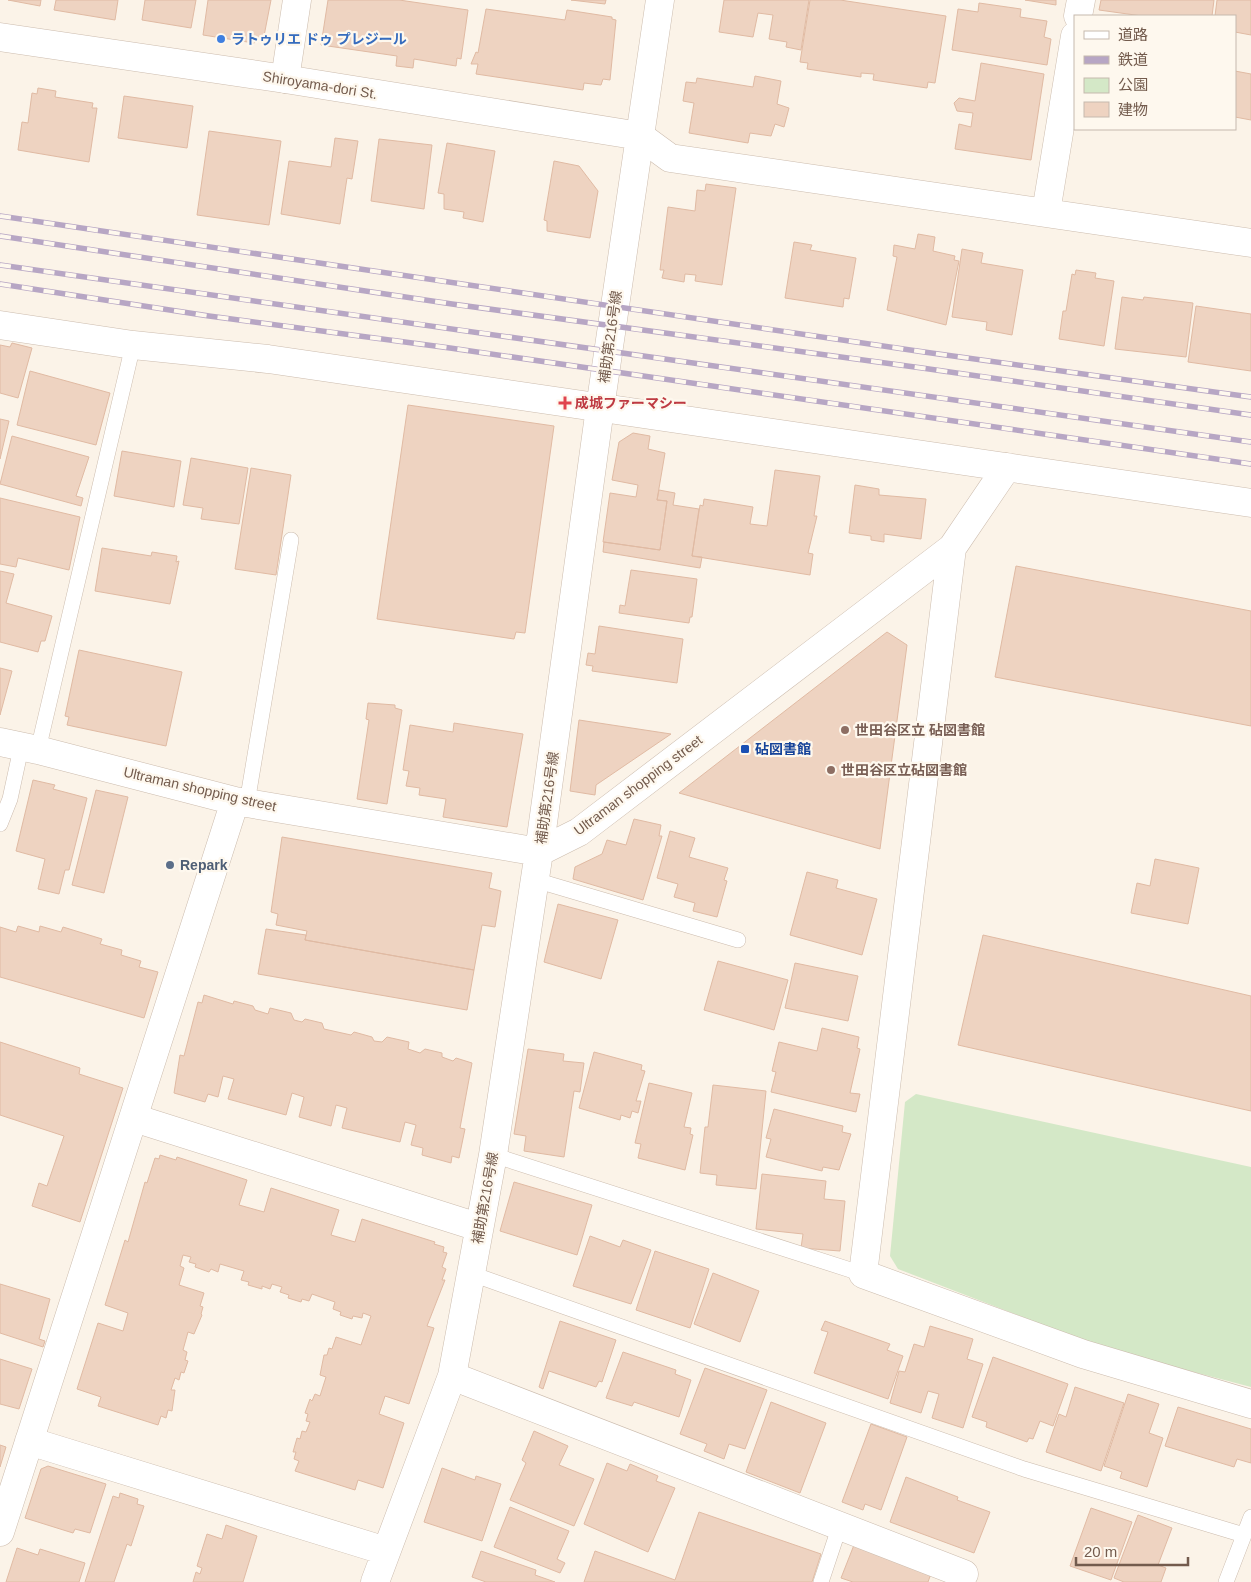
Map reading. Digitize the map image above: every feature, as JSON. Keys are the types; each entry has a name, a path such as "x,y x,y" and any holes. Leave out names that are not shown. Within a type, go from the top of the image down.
{"street":[{"path":"286,79 297,0"},
{"name":"補助第216号線","path":"375,1582 452,1376 472,1274 478,1227 493,1155 539,852 600,408 660,0"},
{"path":"1078,15 1081,0"},
{"name":"Shiroyama-dori St.","path":"0,37 286,79 640,136"},
{"path":"1046,212 1074,42"},
{"path":"640,136 670,158 1046,212 1251,244"},
{"path":"0,325 133,344 268,359 1251,503"},
{"name":"Ultraman shopping street","path":"20,747 241,802 539,852 579,832 952,548 1007,467"},
{"path":"952,548 863,1274 1083,1354 1251,1404"},
{"path":"0,1532 134,1118 241,802"},
{"path":"134,1118 478,1227"},
{"path":"452,1376 839,1528 964,1574"},
{"path":"29,1441 386,1551"}],"lane":[{"path":"0,824 10,798 20,747 133,344"},
{"path":"241,802 291,540"},
{"path":"534,880 738,940"},
{"path":"493,1155 863,1274"},
{"path":"472,1274 1024,1469 1244,1535"},
{"path":"1226,1582 1251,1517"},
{"path":"821,1582 839,1528"}],"green space":[{"path":"916,1094 1251,1167 1251,1387 1106,1349 898,1269 890,1256 905,1102"}],"building":[{"path":"8,0 41,0 40,6"},
{"path":"56,0 118,0 115,20 54,10"},
{"path":"145,0 196,0 191,28 142,20"},
{"path":"208,0 271,0 264,36 254,43 203,35"},
{"path":"328,0 399,0 468,10 461,59 457,58 456,66 414,59 413,68 396,66 397,56 321,45"},
{"path":"571,0 606,0 605,4"},
{"path":"724,0 809,0 801,50 786,47 787,42 769,39 773,15 758,13 753,37 719,32"},
{"path":"810,0 840,0 946,16 935,83 928,82 927,88 873,80 874,74 861,73 861,77 807,69 808,63 800,62"},
{"path":"1025,0 1056,0 1056,5"},
{"path":"1101,0 1214,0 1212,15 1135,15 1099,10"},
{"path":"1217,0 1251,0 1251,35 1236,32 1236,15 1215,15"},
{"path":"979,3 1021,9 1020,17 1047,21 1044,37 1051,39 1047,65 952,50 958,9 978,12"},
{"path":"486,9 565,20 567,10 612,17 612,19 616,20 610,80 603,79 601,85 584,83 583,90 476,74 478,64 471,64 476,52 478,53"},
{"path":"981,63 1044,74 1031,160 955,149 959,124 971,127 973,113 957,111 954,103 959,98 975,101"},
{"path":"1236,71 1251,74 1251,120 1236,117"},
{"path":"755,76 781,81 777,104 789,108 784,127 775,124 771,136 750,133 748,143 689,133 694,103 683,101 686,82 696,83 697,78 753,87"},
{"path":"38,88 56,91 55,97 93,103 92,108 97,108 89,162 18,150 22,122 28,123 32,93 37,94"},
{"path":"124,96 193,106 187,148 118,138"},
{"path":"209,131 281,141 269,225 197,215"},
{"path":"335,138 358,141 352,179 347,178 340,224 281,214 289,161 331,167"},
{"path":"379,139 432,145 424,209 371,201"},
{"path":"447,143 495,151 483,222 463,218 464,212 444,209 444,194 438,193"},
{"path":"554,161 579,166 598,191 590,238 547,231 547,221 544,220"},
{"path":"706,184 736,188 722,285 695,281 696,275 685,274 684,282 662,278 664,270 660,270 668,207 695,211 697,190 705,191"},
{"path":"918,234 935,237 933,251 955,256 954,260 959,261 946,325 887,310 897,257 893,256 894,245 915,249"},
{"path":"794,242 812,245 810,250 856,258 849,299 844,298 843,307 785,298"},
{"path":"962,249 983,253 981,263 1023,270 1012,335 986,330 987,322 952,317"},
{"path":"1076,270 1096,273 1095,278 1114,281 1104,346 1059,339 1063,311 1066,311 1072,274 1075,275"},
{"path":"1122,297 1143,300 1144,297 1193,303 1186,357 1115,349"},
{"path":"1196,306 1251,314 1251,371 1188,362"},
{"path":"12,343 32,348 18,398 0,393 0,345 10,347"},
{"path":"30,371 110,393 96,445 17,425"},
{"path":"408,405 554,426 525,633 516,632 514,639 377,619"},
{"path":"0,419 9,421 0,459"},
{"path":"633,433 650,436 648,449 665,453 657,500 667,501 660,550 603,542 610,493 636,497 638,485 612,480 619,442"},
{"path":"12,436 89,457 76,496 83,498 81,506 0,484"},
{"path":"122,451 181,461 174,507 114,496"},
{"path":"191,458 248,468 239,524 201,519 203,508 183,505"},
{"path":"251,468 291,475 276,575 235,569"},
{"path":"775,470 820,476 814,516 817,516 808,553 813,554 810,575 692,556 700,505 703,506 704,499 753,507 750,524 767,526"},
{"path":"855,485 879,489 879,495 926,499 921,539 884,534 884,542 871,540 871,536 849,533"},
{"path":"659,490 675,493 673,505 699,509 692,556 702,557 700,568 603,552 604,542 660,550 667,501 657,500"},
{"path":"0,498 80,517 69,570 18,558 16,567 0,564"},
{"path":"102,548 151,556 152,552 177,556 176,562 179,561 170,604 95,591"},
{"path":"1016,566 1251,611 1251,726 995,677"},
{"path":"631,570 697,579 692,617 690,617 689,623 619,613 620,605 625,606"},
{"path":"0,571 14,574 6,603 52,616 45,641 41,641 38,652 0,642"},
{"path":"599,626 683,639 677,683 592,671 593,666 586,665 588,653 595,654"},
{"path":"887,632 907,645 880,849 679,793"},
{"path":"79,650 182,672 166,746 67,725 69,717 65,716"},
{"path":"0,668 12,671 0,715"},
{"path":"368,703 395,705 395,708 402,710 387,804 357,799 369,720 366,719"},
{"path":"579,720 671,734 596,785 595,795 570,791"},
{"path":"454,723 523,734 507,827 443,817 446,799 419,795 420,788 406,786 409,771 403,770 410,725 453,732"},
{"path":"33,780 55,785 53,789 87,798 69,870 65,870 59,894 38,889 45,859 16,851"},
{"path":"96,790 128,797 104,893 72,885"},
{"path":"634,819 661,825 659,836 662,836 643,900 573,879 575,867 602,854 607,840 626,845"},
{"path":"670,831 695,838 689,857 728,868 724,880 727,881 717,917 693,911 695,903 674,897 678,884 657,878"},
{"path":"282,837 492,873 489,888 501,891 495,927 482,925 474,970 305,940 307,931 276,925 278,914 271,912"},
{"path":"1155,859 1199,868 1188,924 1131,913 1137,883 1150,886"},
{"path":"807,872 838,880 836,888 877,899 862,955 790,935"},
{"path":"558,904 618,920 601,979 544,962"},
{"path":"18,926 39,932 40,926 61,932 63,927 102,939 100,944 122,950 121,955 141,961 139,967 158,972 144,1018 0,977 0,927 16,932"},
{"path":"266,929 306,935 305,940 474,970 467,1010 258,974"},
{"path":"983,935 1251,996 1251,1111 958,1045"},
{"path":"718,961 788,980 774,1030 704,1010"},
{"path":"795,963 858,976 848,1021 785,1008"},
{"path":"204,995 233,1004 234,1001 253,1006 255,1010 268,1014 270,1008 291,1013 294,1020 302,1022 305,1019 322,1023 324,1029 351,1035 354,1032 372,1037 374,1041 382,1042 387,1037 409,1042 408,1049 420,1053 425,1049 442,1053 442,1057 453,1061 456,1058 472,1063 460,1128 465,1129 459,1158 452,1156 451,1163 422,1155 423,1148 411,1145 416,1125 405,1122 400,1142 342,1128 347,1108 336,1105 331,1126 299,1117 304,1097 292,1093 286,1115 228,1099 234,1079 223,1076 218,1097 208,1094 205,1102 174,1093 180,1055 184,1056 198,1002 202,1003"},
{"path":"822,1028 859,1037 857,1048 860,1049 850,1093 860,1094 856,1112 771,1092 776,1072 772,1071 779,1042 817,1051"},
{"path":"0,1042 80,1068 79,1074 123,1088 80,1222 32,1206 39,1183 47,1186 64,1136 0,1115"},
{"path":"528,1049 564,1054 563,1061 584,1063 580,1092 574,1091 564,1157 524,1151 526,1136 514,1134"},
{"path":"594,1052 642,1065 641,1070 645,1071 636,1101 641,1101 638,1113 632,1111 630,1118 621,1115 620,1120 579,1108"},
{"path":"649,1083 692,1093 684,1127 691,1128 690,1134 693,1135 685,1170 638,1158 641,1144 635,1143"},
{"path":"713,1085 766,1091 756,1189 716,1185 717,1175 700,1173 705,1127 708,1127"},
{"path":"774,1109 843,1126 842,1132 851,1134 839,1170 823,1167 822,1171 766,1157 771,1139 766,1138"},
{"path":"160,1155 176,1160 177,1157 247,1180 239,1205 264,1212 271,1188 339,1210 331,1235 355,1242 362,1219 435,1242 434,1244 444,1247 443,1252 447,1253 442,1267 446,1269 442,1280 445,1280 427,1326 434,1328 409,1404 385,1396 379,1414 404,1423 383,1488 358,1480 355,1490 295,1471 299,1461 294,1459 296,1452 293,1452 297,1438 300,1439 302,1431 306,1432 310,1422 306,1421 308,1414 305,1413 310,1399 312,1401 315,1394 320,1396 326,1377 320,1375 324,1355 327,1355 329,1348 332,1349 336,1337 361,1345 371,1316 363,1313 362,1318 353,1316 352,1319 340,1315 341,1312 333,1309 335,1302 312,1294 309,1301 302,1299 301,1302 288,1298 289,1295 280,1292 282,1287 272,1284 270,1289 262,1286 262,1289 248,1285 249,1282 241,1280 244,1271 220,1264 218,1272 211,1269 209,1272 195,1267 196,1264 189,1262 191,1257 183,1255 180,1266 184,1268 179,1285 204,1293 200,1306 203,1307 202,1315 194,1334 188,1332 183,1350 187,1352 185,1360 188,1361 184,1373 181,1372 179,1380 175,1378 171,1390 175,1390 172,1411 168,1410 166,1418 161,1416 158,1425 98,1406 101,1397 77,1389 98,1323 123,1331 128,1313 105,1305 125,1240 128,1242 145,1182 147,1183 155,1158 159,1159"},
{"path":"762,1174 826,1181 824,1199 845,1201 840,1251 801,1248 803,1234 756,1229"},
{"path":"514,1182 592,1205 577,1255 500,1231"},
{"path":"590,1236 620,1247 623,1240 651,1250 631,1304 573,1286"},
{"path":"655,1251 709,1269 690,1328 636,1310"},
{"path":"713,1273 759,1291 740,1342 694,1324"},
{"path":"0,1284 50,1299 39,1339 45,1341 43,1347 0,1333"},
{"path":"560,1321 616,1340 602,1382 599,1381 596,1387 549,1371 543,1389 539,1387"},
{"path":"825,1321 890,1344 887,1350 903,1356 888,1399 814,1373 828,1332 821,1330"},
{"path":"930,1326 973,1339 967,1359 983,1364 963,1428 932,1418 939,1394 928,1391 921,1413 890,1403 899,1371 905,1372 914,1344 924,1347"},
{"path":"623,1352 676,1370 675,1374 691,1380 679,1417 634,1402 632,1406 606,1398"},
{"path":"993,1357 1068,1384 1053,1426 1040,1421 1033,1439 1029,1438 1027,1442 986,1427 987,1422 972,1417"},
{"path":"0,1359 32,1369 19,1409 0,1404"},
{"path":"705,1368 767,1390 745,1449 729,1444 724,1459 704,1451 707,1444 680,1434"},
{"path":"1075,1387 1124,1403 1101,1471 1046,1452 1059,1414 1066,1417"},
{"path":"1128,1394 1159,1404 1149,1433 1163,1438 1147,1487 1120,1478 1122,1472 1104,1466"},
{"path":"771,1402 826,1423 800,1493 746,1472"},
{"path":"1178,1407 1251,1429 1251,1463 1237,1459 1234,1467 1165,1446"},
{"path":"871,1424 907,1437 881,1510 865,1504 863,1510 842,1502"},
{"path":"534,1431 568,1446 559,1465 594,1479 574,1526 510,1500 526,1463 522,1460"},
{"path":"0,1445 6,1447 0,1467"},
{"path":"607,1463 627,1471 630,1464 658,1476 656,1481 675,1488 648,1552 584,1524"},
{"path":"48,1466 106,1484 90,1533 75,1529 73,1533 25,1518 41,1469"},
{"path":"442,1468 475,1480 476,1476 501,1484 482,1541 424,1522"},
{"path":"906,1477 958,1497 957,1500 990,1512 974,1553 890,1522"},
{"path":"120,1493 138,1499 137,1504 144,1506 131,1546 127,1544 114,1582 85,1582 113,1496 119,1498"},
{"path":"510,1507 569,1531 557,1559 565,1563 560,1573 494,1547"},
{"path":"1091,1508 1132,1522 1111,1580 1070,1566"},
{"path":"699,1512 821,1554 812,1582 584,1582 595,1551 675,1580"},
{"path":"1138,1515 1172,1528 1158,1565 1166,1568 1161,1582 1124,1582 1114,1578"},
{"path":"226,1525 257,1536 243,1582 193,1582 196,1572 200,1574 202,1568 197,1566 207,1534 222,1539"},
{"path":"854,1545 933,1568 928,1582 853,1582 841,1578"},
{"path":"17,1548 38,1555 40,1549 85,1563 79,1582 6,1582"},
{"path":"481,1551 536,1570 535,1575 555,1582 486,1582 472,1577"}],"railway":[{"path":"0,216 924,352 1251,397"},
{"path":"0,236 452,304 1251,415"},
{"path":"0,265 1251,442"},
{"path":"0,284 209,316 450,348 1251,464"}],"place":[{"name":"ラトゥリエ ドゥ プレジール","path":"221,39"},
{"name":"成城ファーマシー","path":"565,403"},
{"name":"世田谷区立 砧図書館","path":"845,730"},
{"name":"砧図書館","path":"745,749"},
{"name":"世田谷区立砧図書館","path":"831,770"},
{"name":"Repark","path":"170,865"}]}
